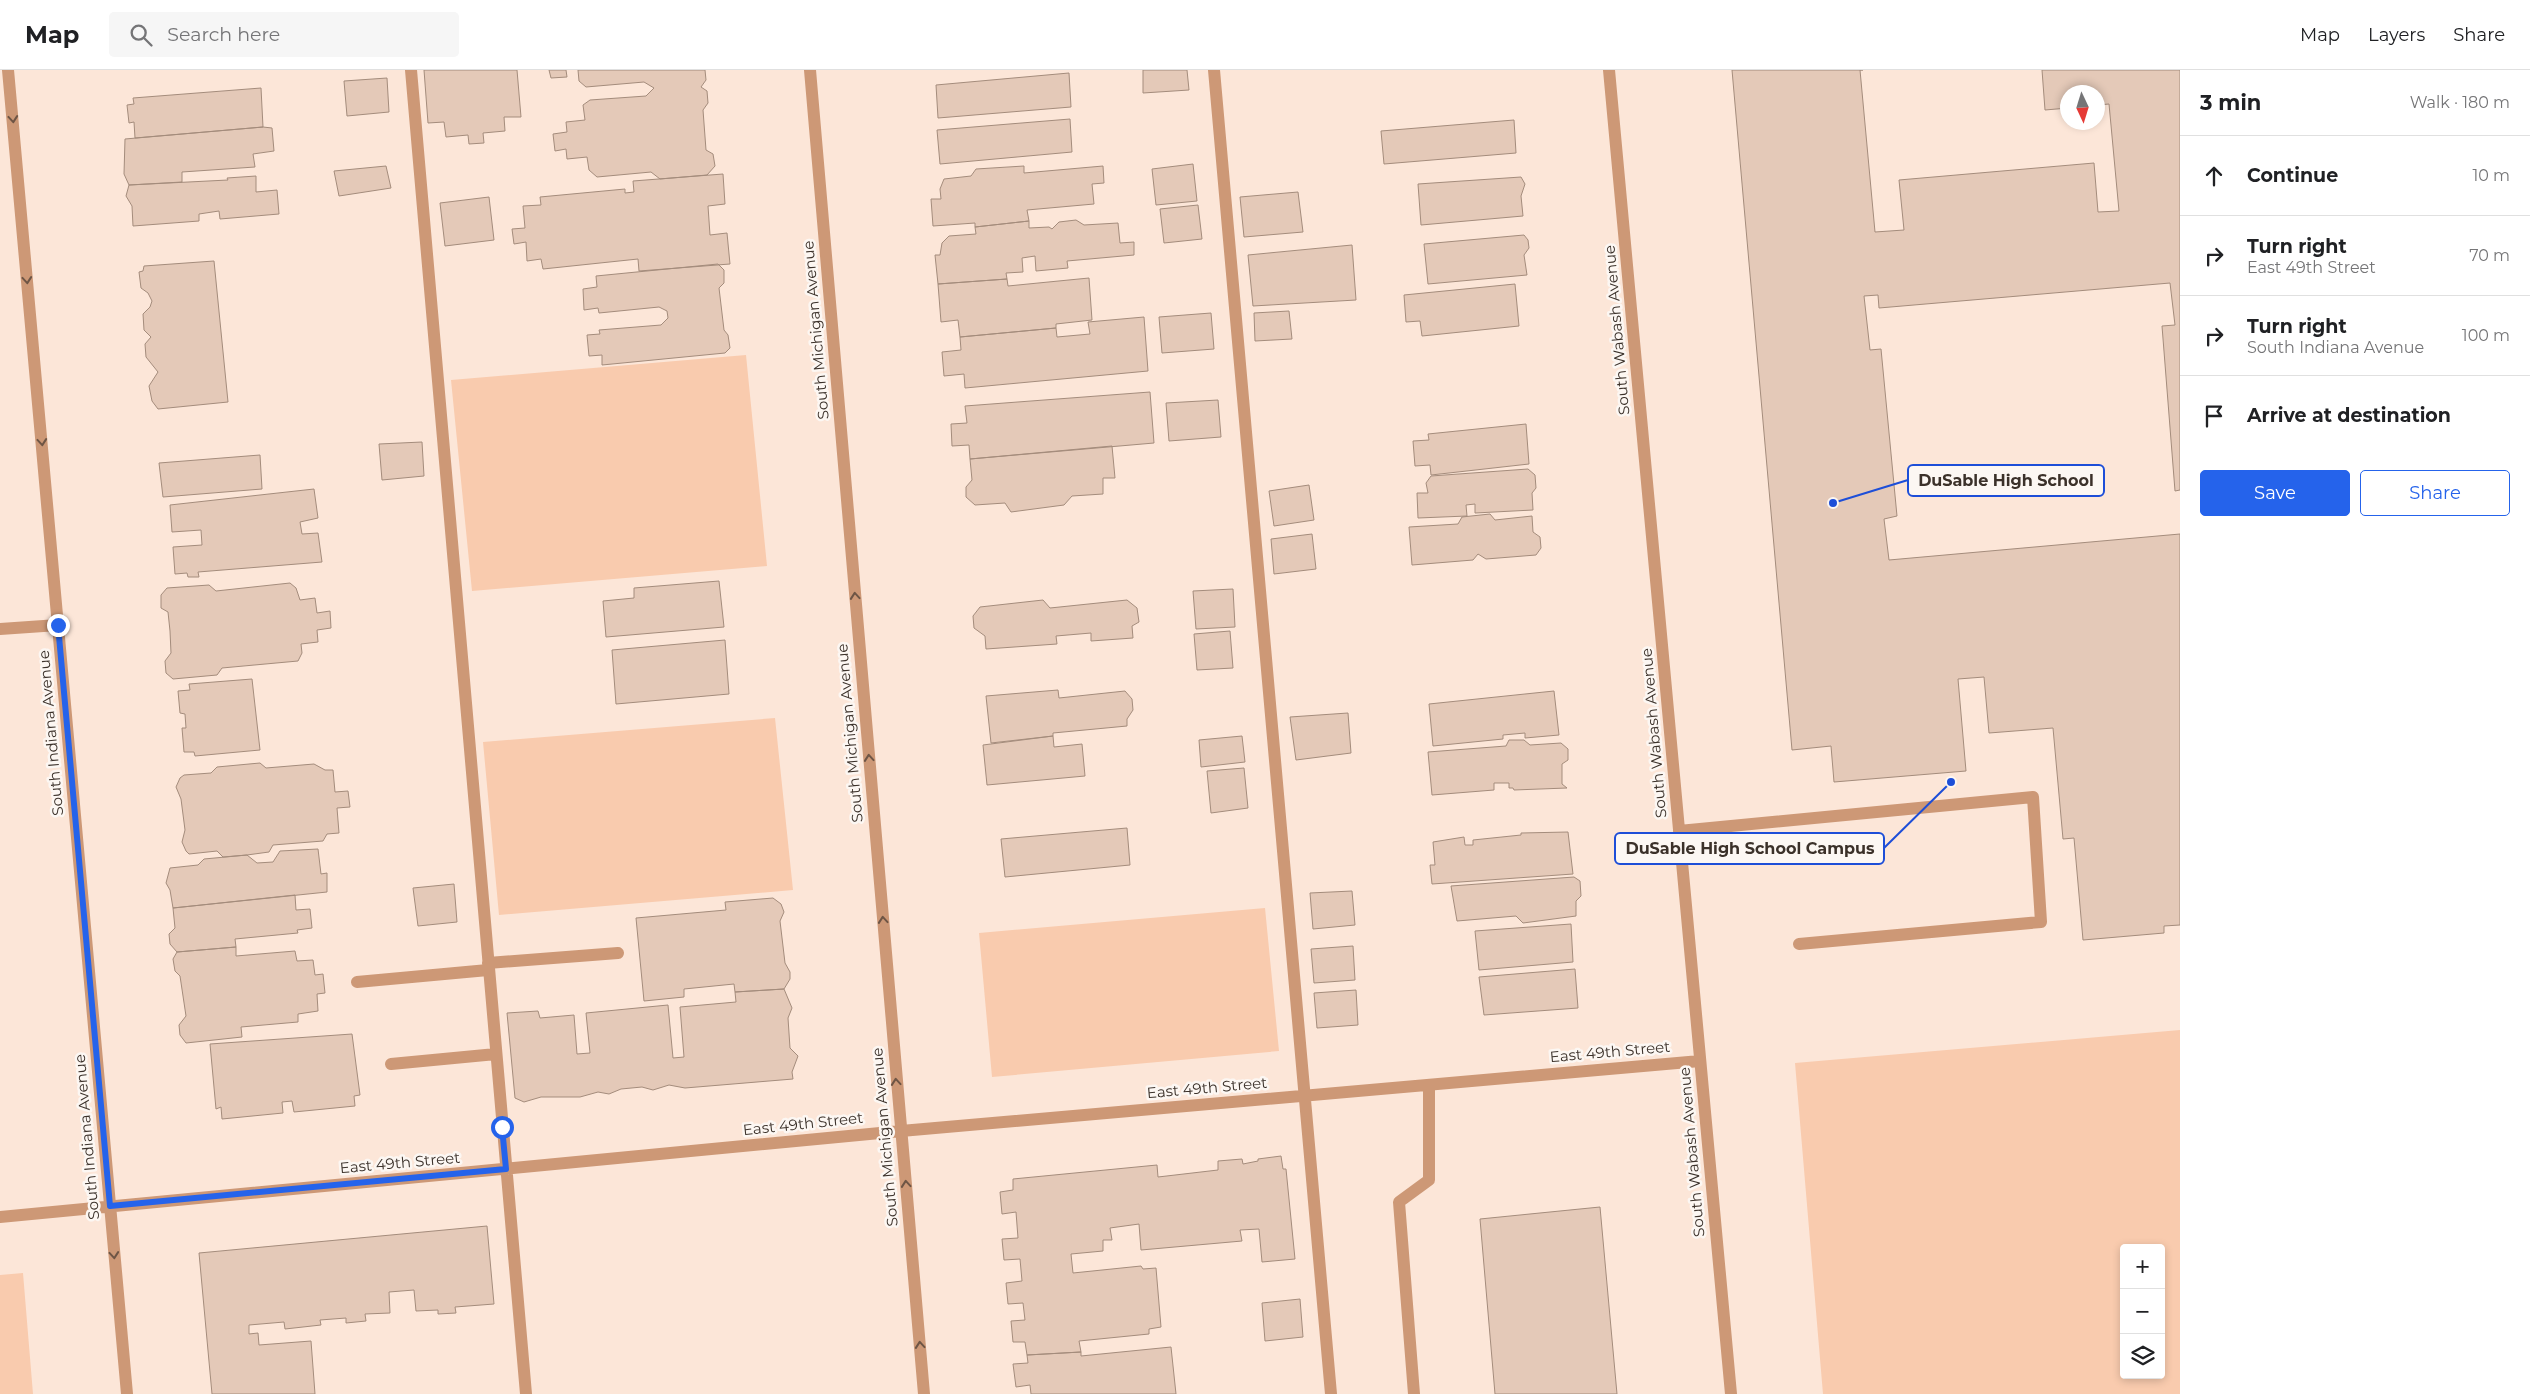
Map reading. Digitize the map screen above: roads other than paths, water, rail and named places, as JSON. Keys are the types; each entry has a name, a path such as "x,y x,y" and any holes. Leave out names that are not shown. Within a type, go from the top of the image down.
{"street":[{"name":"South Indiana Avenue","path":"8,70 127,1394"},
{"path":"411,70 526,1394"},
{"name":"South Michigan Avenue","path":"810,70 924,1394"},
{"path":"1214,70 1331,1394"},
{"name":"South Wabash Avenue","path":"1609,70 1731,1394"},
{"path":"0,629 58,625"},
{"path":"1679,831 2034,797 2041,922 1799,944"},
{"path":"357,982 618,953"},
{"path":"391,1064 496,1054"},
{"name":"East 49th Street","path":"0,1217 901,1131 1700,1061"},
{"path":"1414,1394 1399,1202 1429,1180 1428,1085"}],"place":[{"name":"DuSable High School","path":"1833,503"},
{"name":"DuSable High School Campus","path":"1951,782"}]}
